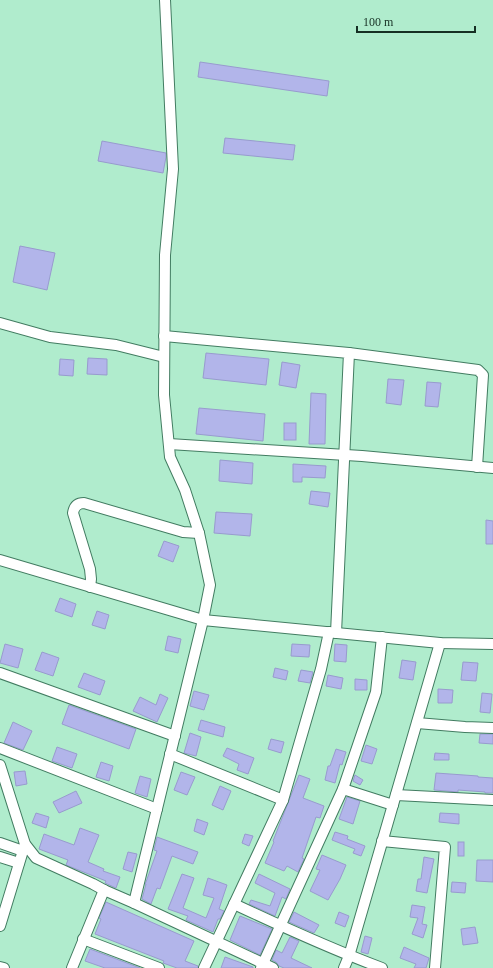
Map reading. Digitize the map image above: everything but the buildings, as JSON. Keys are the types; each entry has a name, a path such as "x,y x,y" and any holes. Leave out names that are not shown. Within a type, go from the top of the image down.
{"street":[{"path":"134,903 203,620 210,585 199,533 185,490 170,457 164,395 165,255 173,169 165,0"},
{"path":"0,323 50,337 116,345 164,357"},
{"path":"164,336 349,353 478,370 483,375 477,466"},
{"path":"204,968 283,800 321,668 333,632 345,455 349,353"},
{"path":"169,444 345,455 493,468"},
{"path":"90,587 90,569 73,513 78,504 84,503 183,532 199,533"},
{"path":"0,560 203,620 440,642 493,644"},
{"path":"0,843 24,848 36,858 217,942 266,967 281,926 343,789 376,692 382,637"},
{"path":"344,968 349,956 440,642"},
{"path":"0,673 175,736"},
{"path":"417,723 493,728"},
{"path":"0,748 157,809"},
{"path":"170,754 283,800"},
{"path":"0,765 24,848 0,926"},
{"path":"343,789 394,800 493,800"},
{"path":"382,841 445,847 435,968"},
{"path":"0,857 19,863"},
{"path":"72,968 104,890"},
{"path":"234,904 349,956 382,968"},
{"path":"83,939 159,968"},
{"path":"0,967 4,968"}]}
